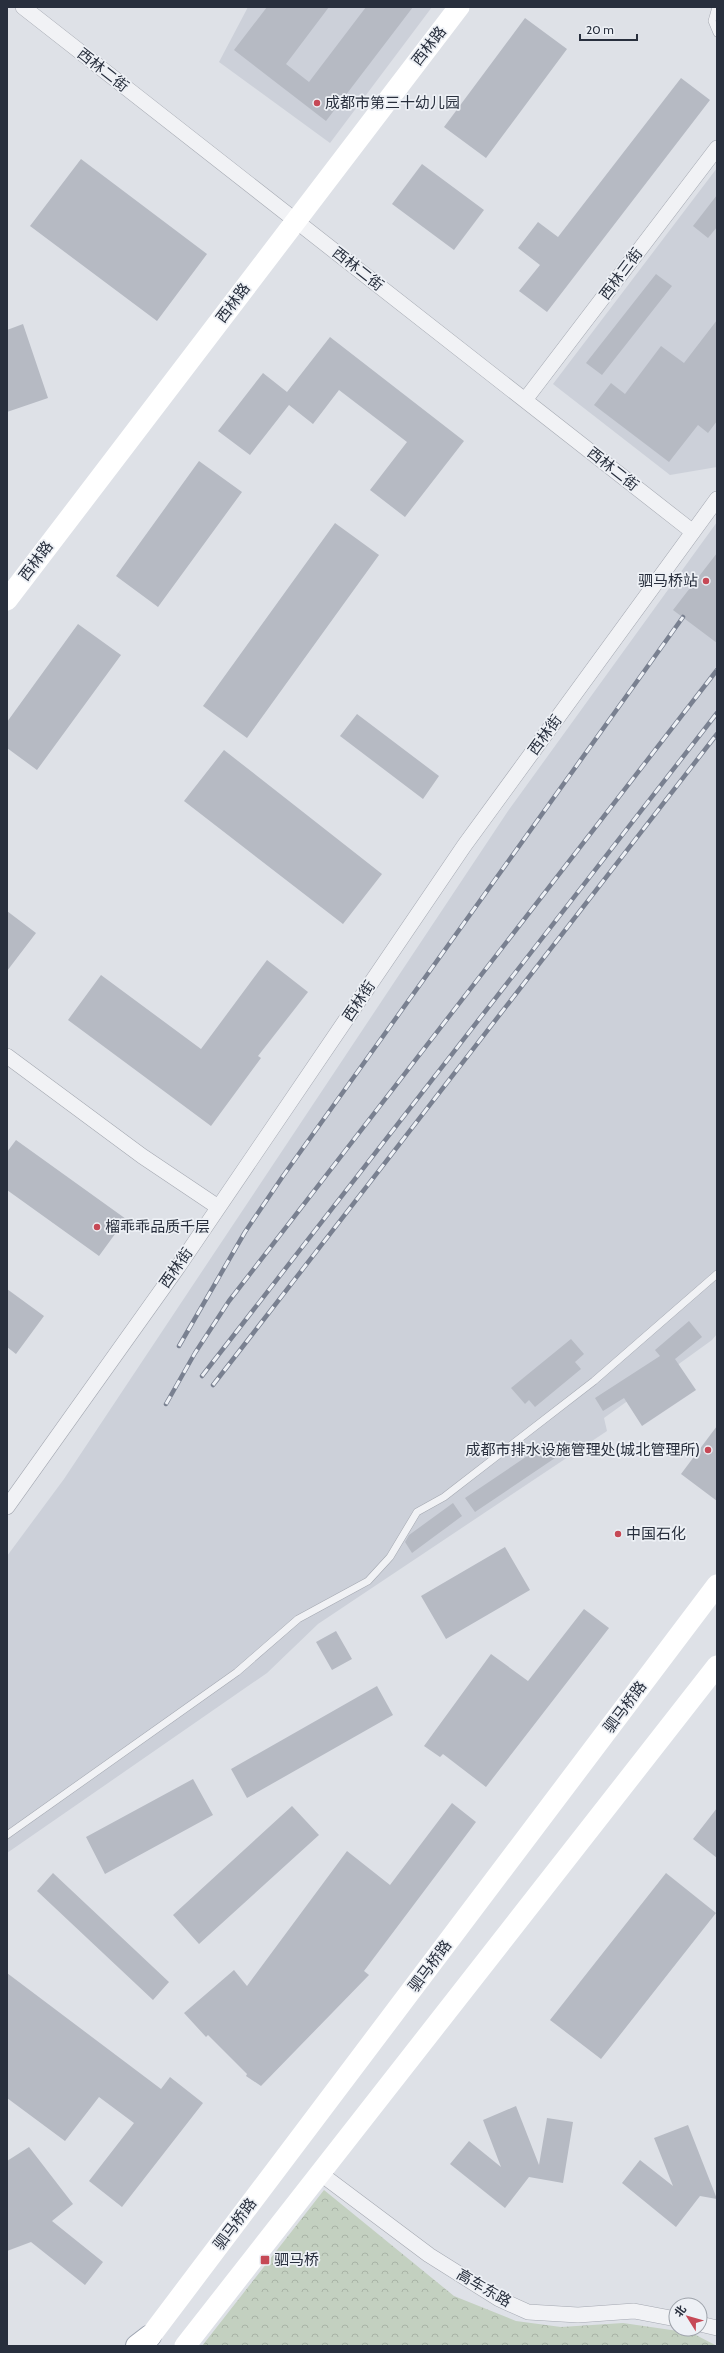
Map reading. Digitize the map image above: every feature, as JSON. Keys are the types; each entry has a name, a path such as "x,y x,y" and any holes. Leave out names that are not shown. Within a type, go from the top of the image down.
{"main road":[{"name":"西林路","path":"7,600 295,220 459,7"},
{"name":"驷马桥路","path":"143,2343 717,1585"},
{"path":"185,2346 717,1666"}],"street":[{"name":"西林二街","path":"23,7 693,532"},
{"name":"西林三街","path":"525,400 717,148"},
{"name":"西林街","path":"7,1507 218,1207 464,846 717,499"},
{"path":"7,1056 142,1156 218,1207"},
{"name":"高车东路","path":"321,2174 428,2255 499,2299 528,2312 578,2315 634,2311 668,2317"}],"lane":[{"path":"716,7 712,21 717,33"},
{"path":"7,1835 237,1672 298,1619 368,1581 390,1557 417,1512 444,1497 594,1381 717,1274"}],"shaded area":[{"name":"成都市第三十幼儿园","path":"248,7 432,7 330,143 219,62"},
{"path":"717,168 717,467 670,475 553,384"},
{"path":"717,522 717,1334 712,1340 604,1418 607,1431 318,1624 267,1673 7,1853 7,1556 64,1479 508,811"}],"green space":[{"path":"324,2190 454,2296 516,2321 561,2327 623,2323 668,2330 668,2337 700,2337 717,2346 202,2346"}],"building":[{"path":"267,7 329,7 286,64 309,82 366,7 413,7 326,121 234,50"},
{"path":"525,18 567,49 486,158 444,127"},
{"path":"681,78 710,100 547,312 519,291 540,265 518,248 538,222 558,237"},
{"path":"81,159 207,254 157,321 30,226"},
{"path":"422,164 484,210 454,250 392,204"},
{"path":"717,195 717,227 708,238 693,226"},
{"path":"656,274 672,286 602,375 586,363"},
{"path":"717,320 717,421 708,433 698,425 669,462 594,405 611,383 625,394 661,346 684,363"},
{"path":"23,324 48,398 7,412 7,330"},
{"path":"330,337 464,441 405,517 370,490 407,442 339,390 313,424 289,405 250,455 218,431 263,373 287,392"},
{"path":"199,461 242,492 158,607 116,576"},
{"path":"335,523 379,555 247,738 203,706"},
{"name":"驷马桥站","path":"717,553 717,643 673,610"},
{"path":"78,624 121,655 37,770 7,748 7,722"},
{"path":"357,714 439,776 423,799 340,736"},
{"path":"224,750 382,874 343,924 184,801"},
{"path":"7,911 36,933 7,971"},
{"path":"267,960 308,992 258,1056 261,1058 211,1126 68,1020 101,975 201,1049"},
{"path":"16,1140 126,1219 99,1256 7,1190 7,1152"},
{"path":"7,1289 44,1316 16,1354 7,1347"},
{"path":"689,1321 702,1337 675,1359 696,1390 642,1426 624,1398 603,1411 595,1398 660,1356 655,1350"},
{"path":"571,1339 584,1354 575,1362 581,1369 535,1407 529,1400 525,1404 511,1388"},
{"name":"成都市排水设施管理处(城北管理所)","path":"717,1426 717,1501 681,1474"},
{"path":"548,1442 558,1456 475,1512 465,1498"},
{"path":"453,1503 462,1516 412,1553 405,1542 409,1535"},
{"path":"505,1547 530,1590 446,1639 421,1596"},
{"path":"584,1609 609,1628 486,1787 443,1754 440,1757 424,1746 491,1654 528,1681"},
{"path":"336,1631 352,1659 332,1670 316,1642"},
{"path":"377,1686 393,1715 247,1798 231,1769"},
{"path":"193,1779 213,1815 105,1874 86,1837"},
{"path":"452,1803 476,1822 364,1971 369,1975 261,2086 246,2076 247,2074 208,2035 206,2037 184,2013 234,1970 247,1986 347,1851 390,1885"},
{"path":"292,1806 319,1835 199,1944 173,1915"},
{"path":"717,1808 717,1858 693,1839"},
{"path":"53,1873 169,1982 153,2000 37,1891"},
{"path":"666,1873 716,1913 601,2059 550,2020"},
{"path":"7,1973 161,2089 170,2077 203,2103 122,2207 89,2181 134,2123 99,2097 65,2141 7,2098"},
{"path":"516,2106 539,2165 547,2118 573,2122 563,2183 529,2177 505,2208 450,2164 469,2141 501,2167 483,2120"},
{"path":"688,2125 717,2199 700,2196 676,2227 622,2183 640,2160 673,2186 654,2138"},
{"path":"29,2147 73,2204 52,2221 103,2262 85,2285 31,2242 7,2251 7,2161"}],"railway":[{"path":"179,1346 245,1232 283,1176 683,617"},
{"path":"166,1404 195,1353 229,1301 717,670"},
{"path":"202,1376 717,713"},
{"path":"213,1385 717,734"}],"place":[{"name":"成都市第三十幼儿园","path":"317,103"},
{"name":"驷马桥站","path":"706,581"},
{"name":"榴乖乖品质千层","path":"97,1227"},
{"name":"成都市排水设施管理处(城北管理所)","path":"708,1450"},
{"name":"中国石化","path":"618,1534"},
{"name":"驷马桥","path":"265,2260"}]}
